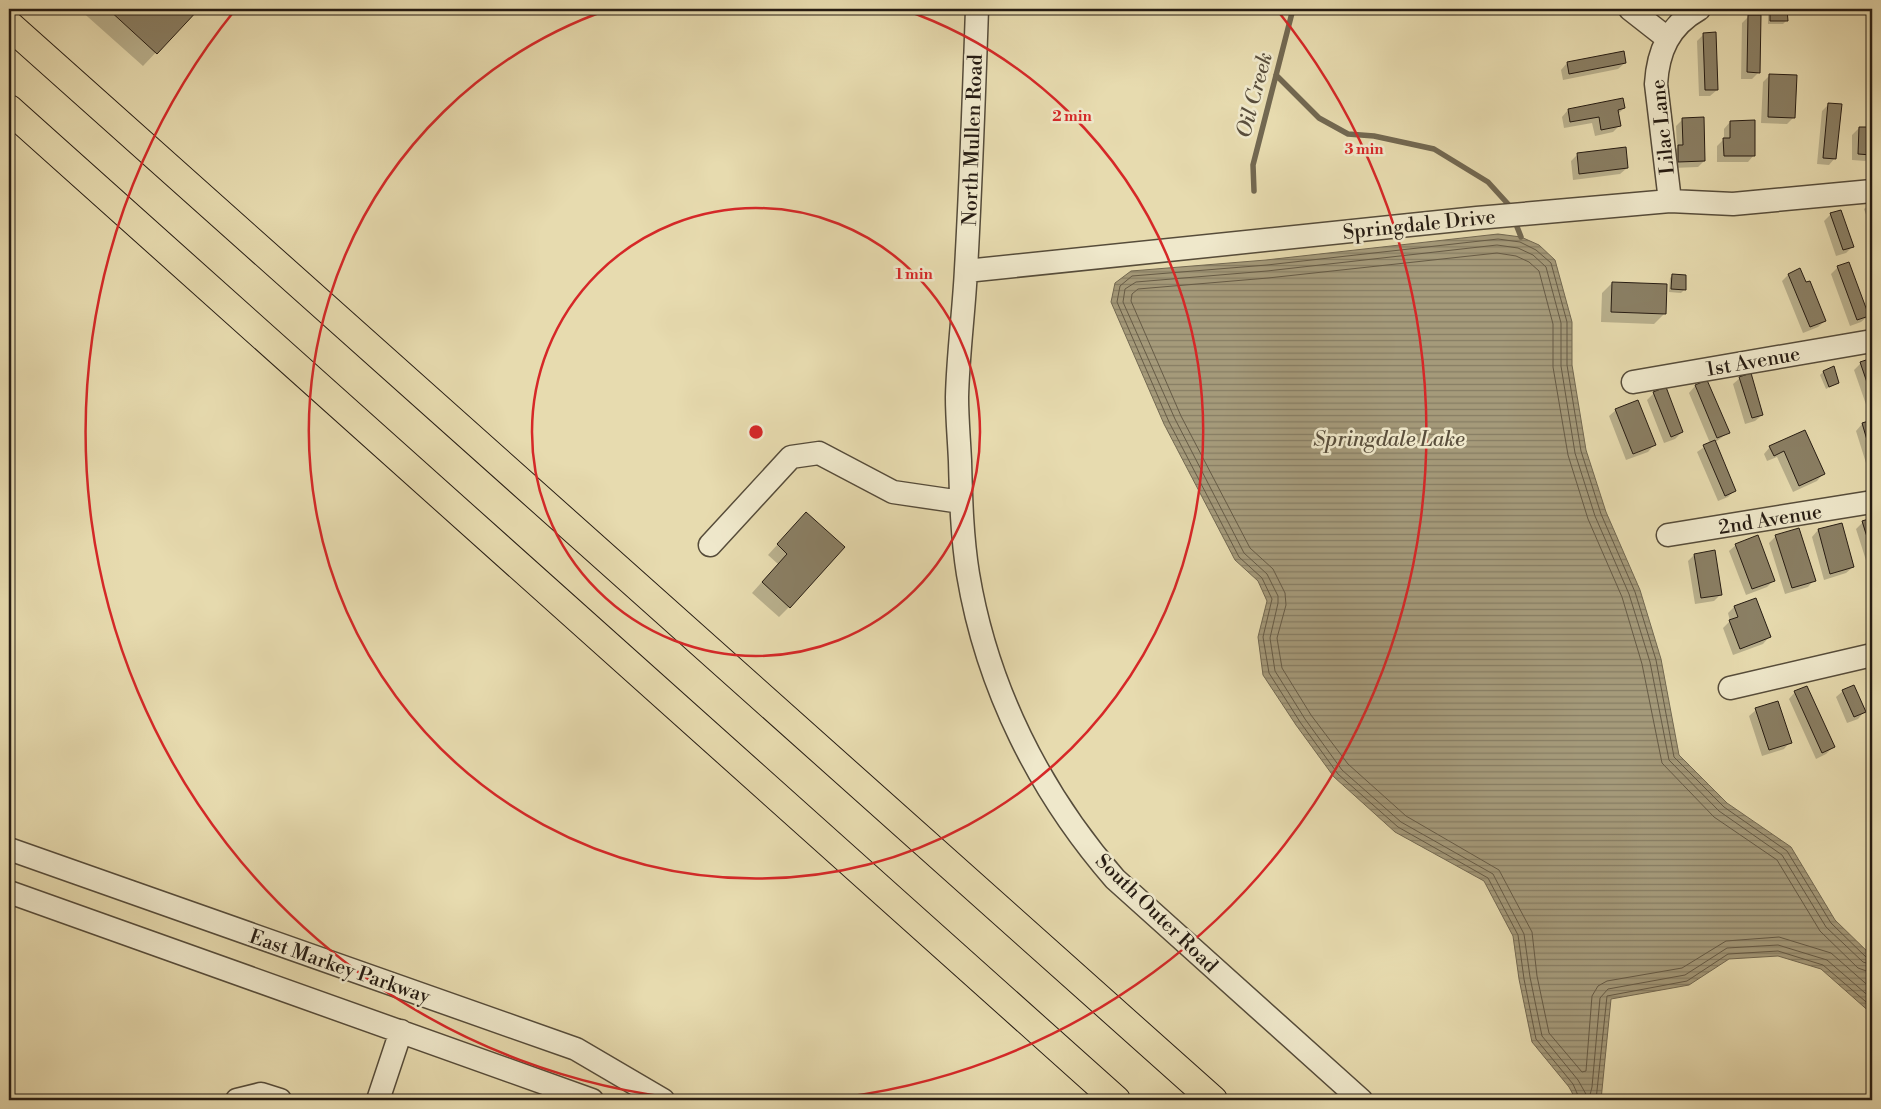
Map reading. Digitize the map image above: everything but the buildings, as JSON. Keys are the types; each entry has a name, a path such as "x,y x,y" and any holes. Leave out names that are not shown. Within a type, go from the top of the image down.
{"highway":[{"path":"9,25 1213,1100"},
{"path":"9,109 1116,1100"}],"street":[{"name":"North Mullen Road","path":"961,502 957,397 966,271 977,9"},
{"path":"1630,9 1667,38"},
{"name":"Lilac Lane","path":"1670,201 1656,84 1657,65 1667,38 1686,16 1699,9"},
{"name":"Springdale Drive","path":"966,271 1477,218 1670,201 1733,204 1872,191"},
{"name":"1st Avenue","path":"1633,382 1872,341"},
{"path":"710,545 791,457 819,453 893,492 961,502"},
{"name":"South Outer Road","path":"961,502 965,544 980,626 995,677 1027,750 1067,818 1115,879 1361,1100"},
{"name":"2nd Avenue","path":"1668,535 1872,502"},
{"path":"1730,688 1872,655"},
{"name":"East Markey Parkway","path":"9,849 576,1049 663,1100"},
{"name":"East Markey Parkway","path":"9,892 592,1100"},
{"path":"378,1100 401,1031"},
{"path":"237,1100 261,1094 280,1100"}],"water":[{"name":"Springdale Lake","path":"1498,234 1521,237 1539,245 1555,260 1572,322 1572,365 1586,450 1606,512 1640,590 1661,659 1679,755 1727,803 1791,847 1835,920 1872,956 1872,1014 1821,969 1778,956 1729,959 1689,985 1611,999 1601,1100 1576,1100 1569,1087 1532,1042 1519,979 1513,936 1484,881 1395,832 1334,777 1263,675 1258,637 1267,601 1258,581 1235,560 1164,424 1111,302 1115,283 1131,271 1266,260"}],"waterway":[{"name":"Oil Creek","path":"1254,191 1253,165 1293,9"},
{"path":"1276,75 1319,118 1348,134 1374,136 1434,149 1488,182 1508,204 1510,210"},
{"path":"1514,219 1521,237"}]}
